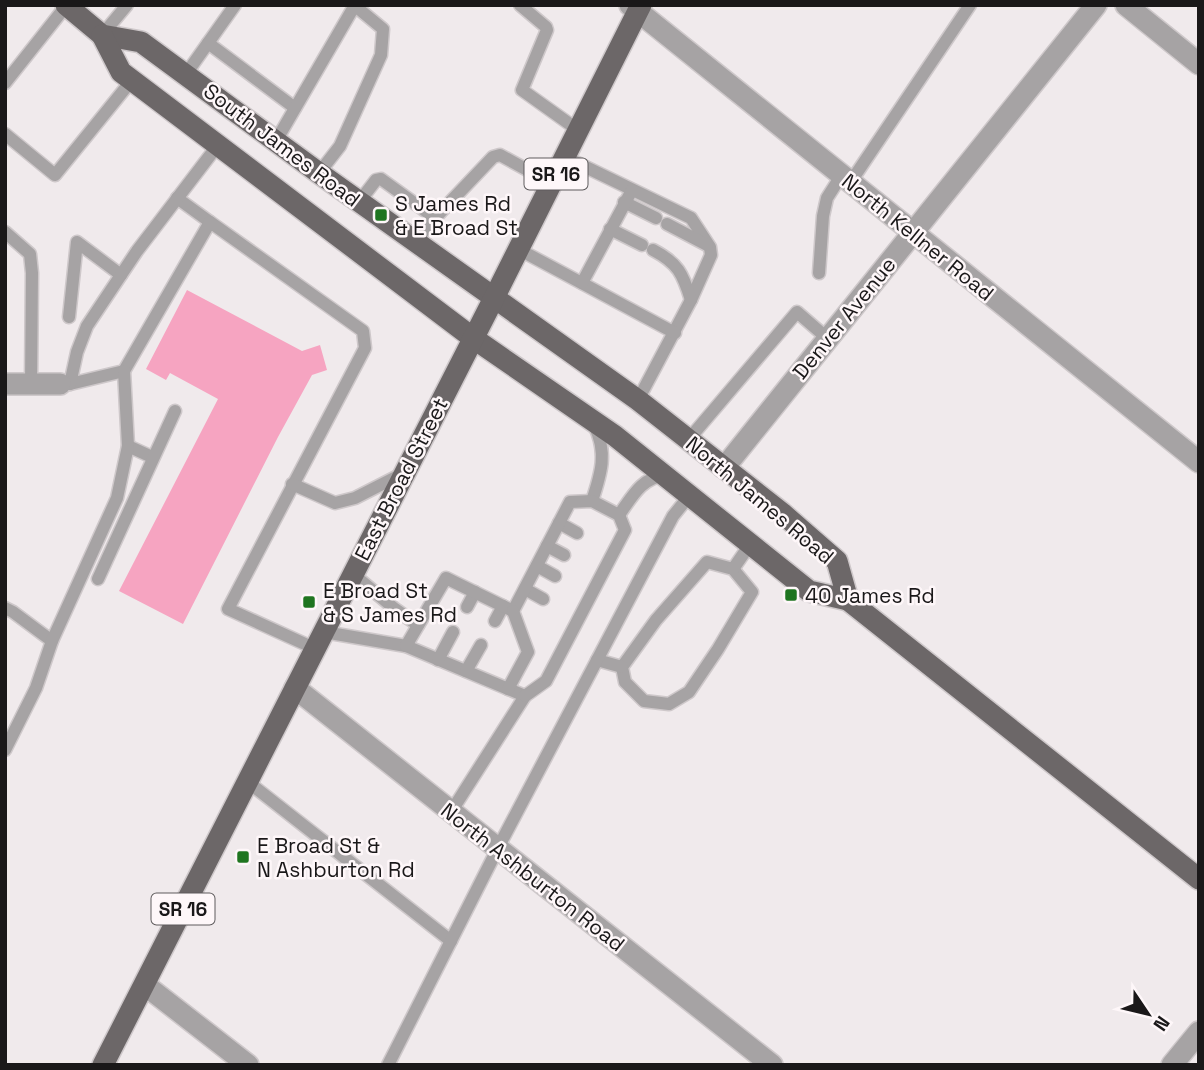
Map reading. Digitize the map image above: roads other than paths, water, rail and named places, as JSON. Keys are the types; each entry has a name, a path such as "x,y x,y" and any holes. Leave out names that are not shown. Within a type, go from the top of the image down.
{"main road":[{"name":"South James Road","path":"66,5 102,35 141,42 494,298"},
{"name":"East Broad Street","path":"103,1065 519,249 636,7"},
{"path":"102,35 121,72 473,338 615,436 809,591 848,600 1199,879"},
{"name":"North James Road","path":"494,298 638,400 782,513 837,561 848,600"}],"street":[{"name":"Denver Avenue","path":"724,468 1096,5"},
{"path":"1126,5 1199,64"},
{"name":"North Kellner Road","path":"636,7 912,233 1199,462"},
{"path":"5,384 65,384"},
{"name":"North Ashburton Road","path":"295,688 772,1065"},
{"path":"145,985 247,1065"},
{"path":"1172,1065 1199,1032"}],"lane":[{"path":"5,83 66,5"},
{"path":"102,35 127,5"},
{"path":"186,74 235,5"},
{"path":"276,141 355,5 383,29 382,55 340,146 319,173"},
{"path":"520,5 547,30 522,90 578,130"},
{"path":"819,273 827,198 846,179 970,5"},
{"path":"208,43 295,108"},
{"path":"5,134 55,175 132,80"},
{"path":"65,384 87,326 121,275 218,145"},
{"path":"415,242 492,157 500,155 551,183"},
{"path":"565,157 628,196 661,221 710,247"},
{"path":"359,202 376,180 382,180 435,218"},
{"path":"582,283 628,196"},
{"path":"628,196 691,218 710,247 711,255 675,332 638,400"},
{"path":"177,198 363,331 365,348 228,609 320,640 406,646 525,696"},
{"path":"5,750 36,688 52,641 117,498 128,446 124,371 210,222"},
{"path":"610,229 676,264 685,279 691,300"},
{"path":"5,232 30,254 32,384"},
{"path":"69,317 77,242 121,275"},
{"path":"519,249 675,332"},
{"path":"689,439 796,312 827,338"},
{"path":"65,384 124,371"},
{"path":"98,579 174,411"},
{"path":"590,419 602,444 601,473 592,501"},
{"path":"128,446 152,457"},
{"path":"292,484 335,502 355,498 404,473"},
{"path":"619,515 640,486 654,477 665,475"},
{"path":"388,1065 498,848 673,516 691,495"},
{"path":"452,812 525,696 546,681 596,572 608,550 625,530 619,515 592,501 570,502 525,589 495,621"},
{"path":"559,523 577,533"},
{"path":"733,569 751,543"},
{"path":"547,546 564,555"},
{"path":"707,562 733,569 752,592 689,692 669,704 644,701 625,682 622,667 656,620 707,562"},
{"path":"537,566 555,576"},
{"path":"353,573 418,625"},
{"path":"406,646 446,578 508,609 528,652 509,689"},
{"path":"525,589 543,599"},
{"path":"467,607 475,592"},
{"path":"5,608 52,641"},
{"path":"439,660 453,632"},
{"path":"466,671 481,645"},
{"path":"597,660 622,667"},
{"path":"248,782 451,941"}],"place":[{"name":"S James Rd & E Broad St","path":"381,215"},
{"name":"40 James Rd","path":"791,595"},
{"name":"E Broad St & S James Rd","path":"309,602"},
{"name":"E Broad St & N Ashburton Rd","path":"243,857"}]}
